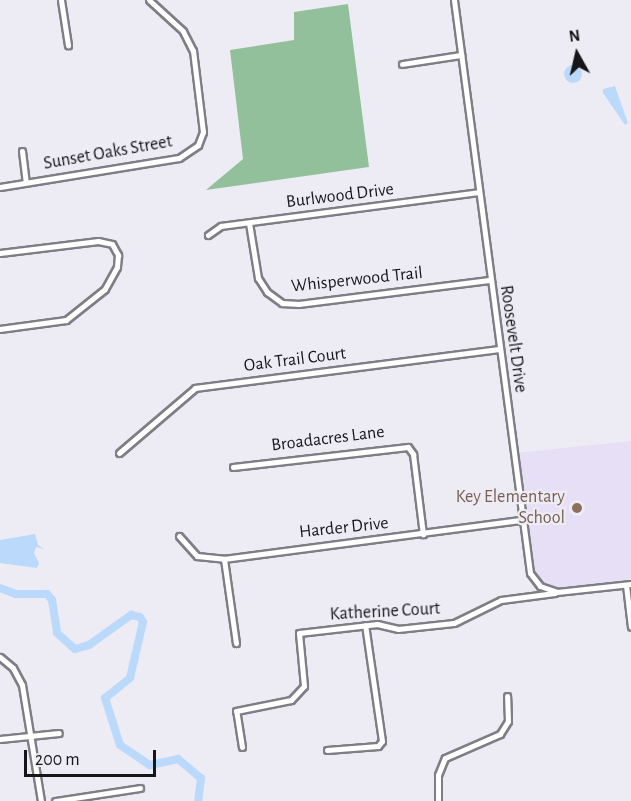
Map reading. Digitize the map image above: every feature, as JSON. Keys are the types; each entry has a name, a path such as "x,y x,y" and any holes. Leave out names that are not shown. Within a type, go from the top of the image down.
{"street":[{"path":"61,0 68,45"},
{"name":"Sunset Oaks Street","path":"0,187 179,158 198,145 203,132 193,51 183,31 149,0"},
{"name":"Roosevelt Drive","path":"454,0 521,520 530,573 540,586"},
{"path":"402,64 461,55"},
{"path":"22,151 26,182"},
{"name":"Burlwood Drive","path":"208,235 213,229 249,223 478,192"},
{"name":"Whisperwood Trail","path":"249,223 258,278 267,292 282,303 298,304 490,280"},
{"path":"0,253 98,241 112,244 118,255 117,267 105,289 66,320 0,329"},
{"name":"Oak Trail Court","path":"120,453 195,387 499,349"},
{"name":"Broadacres Lane","path":"233,466 408,447 413,454 423,534"},
{"name":"Harder Drive","path":"179,536 197,556 224,559 521,520"},
{"path":"224,559 236,643"},
{"path":"540,586 557,592 628,584 631,627"},
{"name":"Katherine Court","path":"525,597 540,586"},
{"name":"Katherine Court","path":"242,747 236,711 291,700 304,686 299,633 377,624 398,630 454,623 501,600 557,592"},
{"path":"327,750 378,746 382,741 365,625"},
{"path":"0,657 20,678 41,801"},
{"path":"438,801 438,775 445,758 500,734 508,722 507,696"},
{"path":"0,739 59,733"},
{"path":"55,801 140,788"}],"shaded area":[{"name":"Key Elementary School","path":"631,441 631,579 558,589 540,582 530,562 516,453"}],"green space":[{"path":"348,4 369,167 206,190 243,159 230,50 294,40 294,12"}],"water":[{"path":"573,65 581,70 582,74 577,82 573,83 565,78 564,74 569,66"},
{"path":"615,86 628,123 625,125 603,93 603,89"},
{"path":"35,534 38,545 44,549 36,547 34,553 39,563 37,568 0,563 0,540"}],"waterway":[{"path":"0,588 16,594 47,594 52,600 57,633 75,649 89,645 131,615 140,617 143,622 130,678 105,698 120,745 150,765 178,759 201,778 198,801"}],"place":[{"name":"Key Elementary School","path":"577,508"}]}
